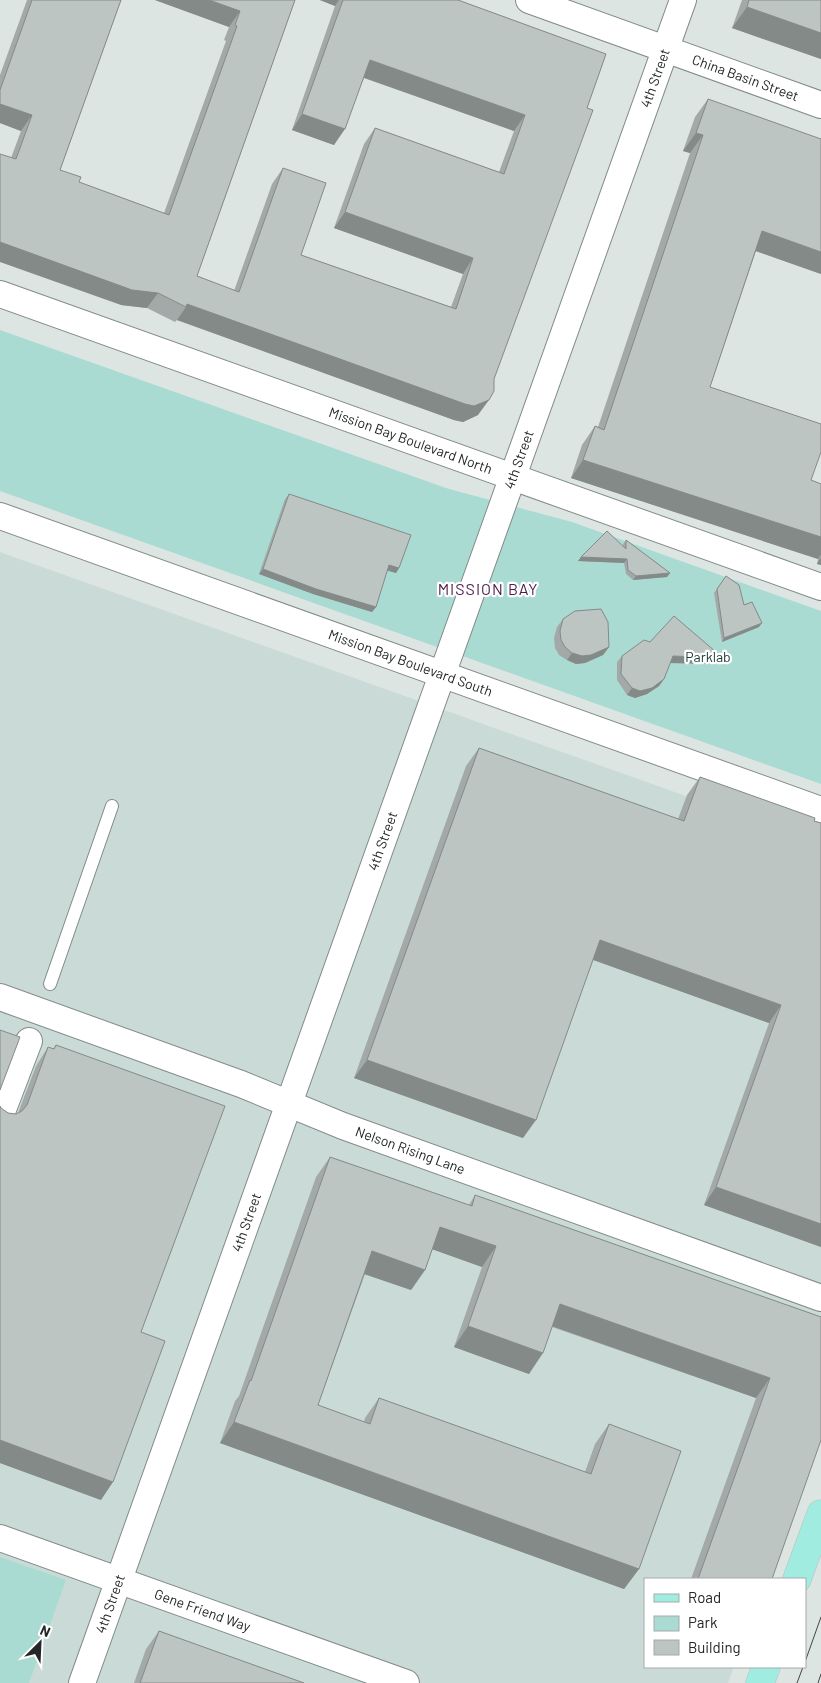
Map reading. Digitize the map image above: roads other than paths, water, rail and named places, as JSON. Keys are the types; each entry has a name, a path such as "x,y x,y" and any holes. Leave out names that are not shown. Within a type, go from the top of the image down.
{"main road":[{"path":"798,1578 821,1514"},
{"path":"760,1683 766,1668"}],"street":[{"name":"China Basin Street","path":"529,0 821,105"},
{"name":"4th Street","path":"82,1683 682,0"},
{"name":"Mission Bay Boulevard North","path":"0,294 821,587"},
{"name":"Mission Bay Boulevard South","path":"0,516 821,810"},
{"name":"Nelson Rising Lane","path":"0,998 241,1084 352,1129 821,1298"},
{"path":"0,1117 28,1041"},
{"name":"Gene Friend Way","path":"0,1538 406,1683"}],"lane":[{"path":"50,984 112,806"}],"tram line":[{"path":"806,1659 821,1617"},
{"path":"797,1683 803,1668"},
{"path":"818,1683 821,1674"}],"district":[{"name":"MISSION BAY","path":"488,589"}],"park label":[{"name":"Parklab","path":"708,657"}]}
